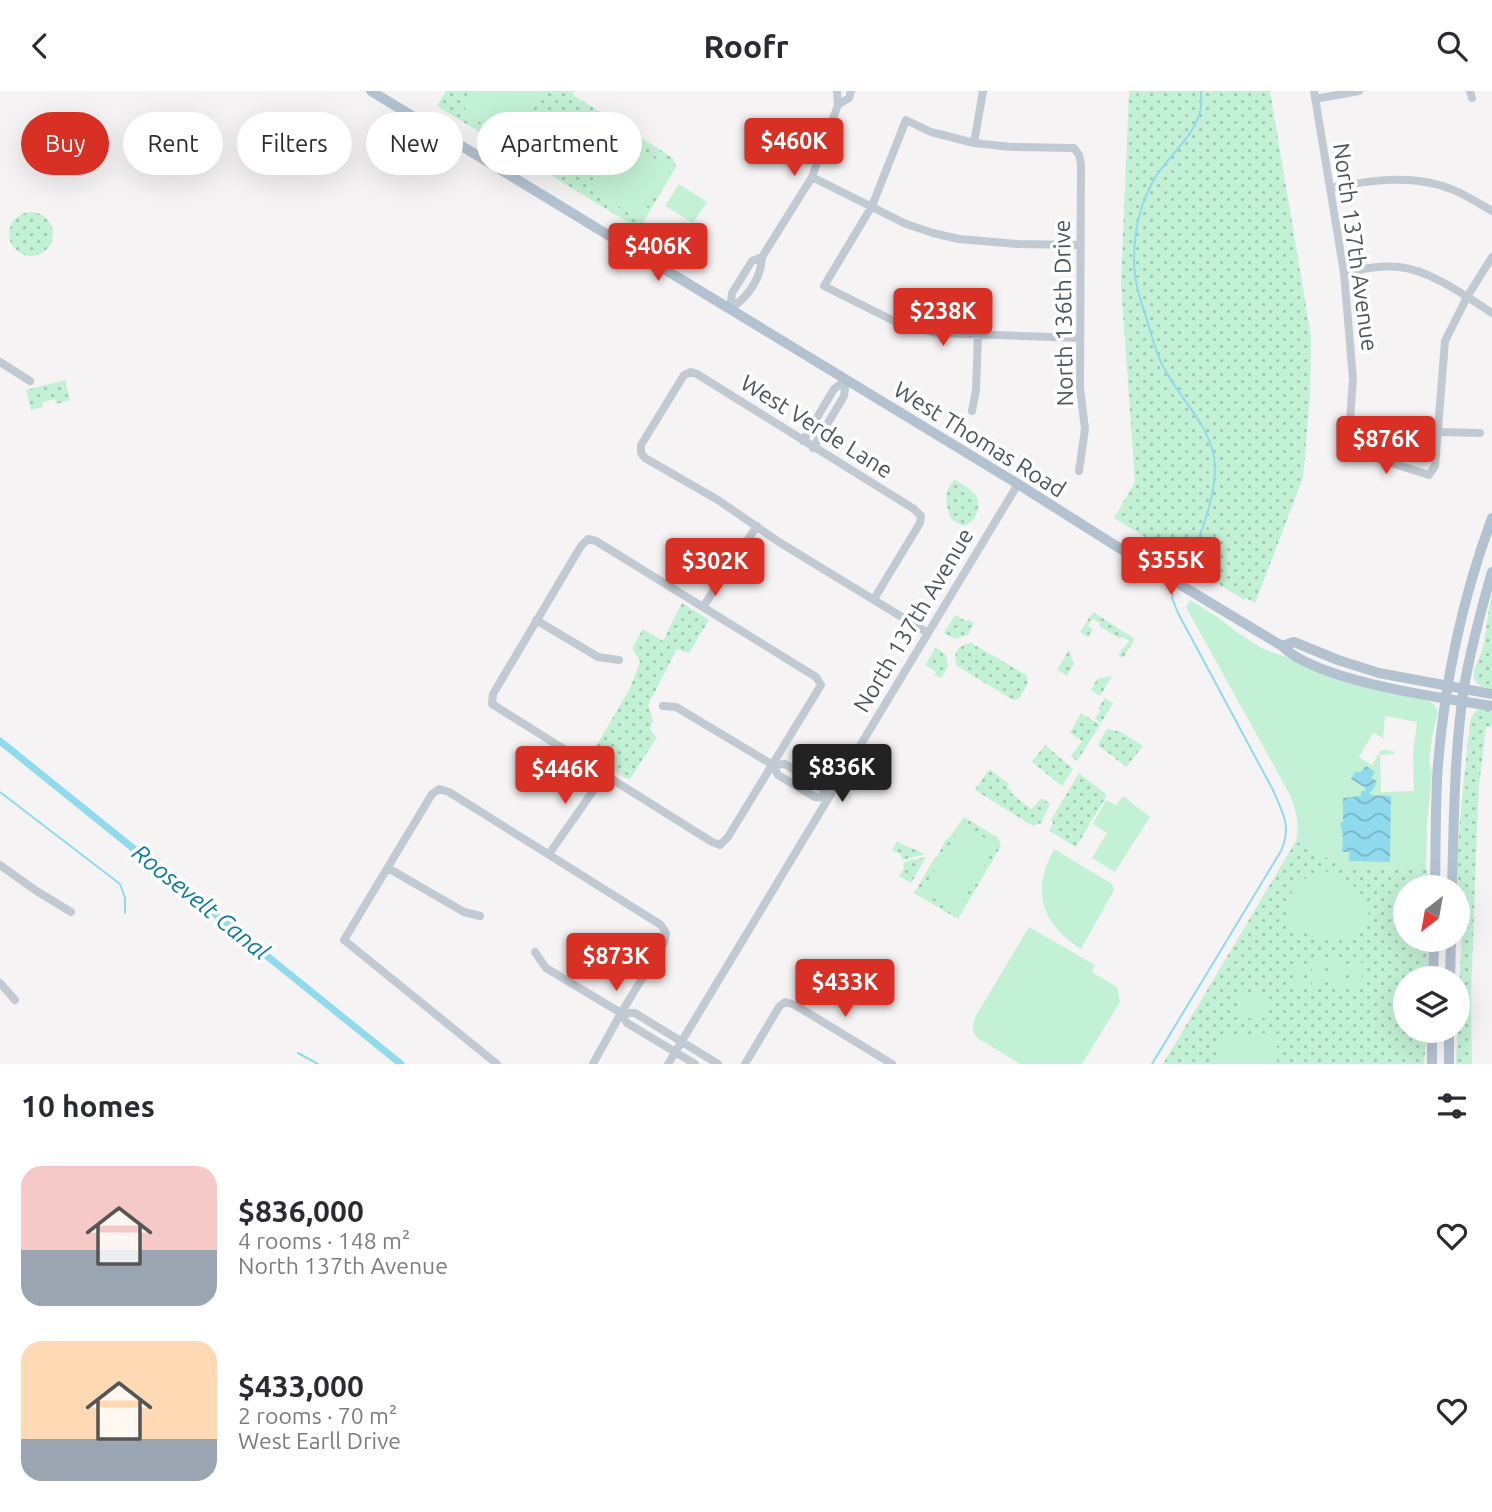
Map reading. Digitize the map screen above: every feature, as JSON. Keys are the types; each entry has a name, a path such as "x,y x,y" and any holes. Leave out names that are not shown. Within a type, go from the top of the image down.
{"main road":[{"name":"West Thomas Road","path":"371,91 1018,484 1282,646 1289,654 1334,673 1391,688 1492,706"},
{"path":"1435,875 1437,777 1447,687 1466,598 1492,517"},
{"path":"1452,875 1455,776 1464,690 1492,572"},
{"name":"West Thomas Road","path":"1282,646 1294,642 1379,673 1492,694"},
{"path":"1432,1064 1433,1043"},
{"path":"1449,1043 1449,1064"}],"street":[{"path":"730,309 744,300 762,270 762,257 812,177 838,105 837,91"},
{"path":"838,105 849,98 851,91"},
{"path":"983,91 974,142 931,132 906,120 872,206 824,286 898,323 936,333 1079,338"},
{"path":"1314,95 1359,91"},
{"name":"North 137th Avenue","path":"1314,95 1344,274 1353,379 1349,433 1351,450 1429,475 1435,465 1438,432"},
{"name":"North 136th Drive","path":"974,142 1011,147 1074,148 1079,155 1080,388 1085,429 1079,471"},
{"path":"812,177 906,224 933,233 959,239 1017,244 1079,245"},
{"path":"1331,188 1388,179 1429,183 1465,195 1492,211"},
{"path":"730,309 732,293 752,261 762,257"},
{"path":"1480,433 1438,432 1445,341 1467,297 1492,257"},
{"path":"1344,274 1372,267 1400,267 1428,276 1492,313"},
{"path":"972,411 976,390 978,335"},
{"path":"0,362 30,381"},
{"name":"West Verde Lane","path":"757,526 640,453 641,445 684,375 691,372 697,374 774,420 813,448 914,509 921,516 920,523 874,599"},
{"path":"803,441 834,389 846,380"},
{"path":"813,448 844,396 846,380"},
{"name":"North 137th Avenue","path":"668,1064 1018,484"},
{"path":"703,607 757,526 928,633"},
{"path":"588,539 596,541 703,607 816,677 821,685 728,837 720,845 492,704 493,694 536,620 581,546 588,539"},
{"path":"536,620 598,656 619,660"},
{"path":"663,706 677,707 773,765 785,764 821,786 828,798"},
{"path":"549,854 605,774"},
{"path":"497,1064 344,940 432,794 439,789 449,792 661,925 666,933 664,943 593,1064"},
{"path":"0,865 71,912"},
{"path":"388,868 464,912 480,916"},
{"path":"535,952 546,968 621,1013 627,1023 695,1064"},
{"path":"0,983 15,1000"},
{"path":"745,1064 779,1006 785,1002 795,1005 892,1064"},
{"path":"621,1013 635,1013 718,1064"}],"green space":[{"path":"446,91 574,91 573,95 600,112 477,112 477,130 463,122 463,112 447,112 437,106"},
{"path":"475,91 539,92 527,112 477,112 477,120 467,114 465,108"},
{"path":"1129,91 1270,91 1311,336 1310,395 1303,478 1255,603 1246,598 1244,600 1114,518 1135,482 1121,284"},
{"path":"642,138 673,158 676,167 639,229 550,175 642,175"},
{"path":"642,150 671,169 642,215 636,217 589,189 596,175 642,175"},
{"path":"679,184 707,202 693,223 665,206"},
{"path":"31,212 40,213 47,218 52,225 52,243 47,250 40,255 31,256 22,255 15,250 10,243 9,234 10,225 15,218 22,213"},
{"path":"65,380 70,400 56,404 55,399 42,402 43,407 31,410 26,390"},
{"path":"955,480 974,493 978,503 975,517 964,526 952,520 947,504 948,489"},
{"path":"1492,594 1492,689 1479,685 1474,675 1484,643"},
{"path":"1190,600 1263,649 1379,691 1434,704 1438,712 1429,761 1432,773 1426,868 1348,869 1296,841 1297,818 1290,795 1186,607","holes":["1385,716 1417,722 1413,753 1414,791 1381,792 1380,755 1394,754 1394,751 1381,750 1372,765 1359,757 1373,733 1383,738"]},
{"path":"682,603 709,620 689,653 677,649 648,705 653,720 650,730 657,737 630,779 625,778 591,755 630,688 640,662 632,648 643,629 663,641"},
{"path":"1093,612 1135,639 1123,658 1118,655 1129,641 1122,637 1120,639 1099,626 1100,623 1093,619 1088,626 1093,629 1088,637 1080,632"},
{"path":"955,615 974,623 968,635 955,639 944,633"},
{"path":"971,643 1026,675 1027,684 1019,699 1013,700 957,666 957,650"},
{"path":"936,647 946,655 948,667 941,678 925,665"},
{"path":"1069,650 1074,664 1067,676 1057,670"},
{"path":"1112,676 1100,696 1091,690 1097,679"},
{"path":"1105,698 1113,703 1101,723 1095,719"},
{"path":"1479,709 1492,711 1492,727 1486,727 1479,786 1471,995 1472,1064 1456,1064 1457,1043 1470,1043 1470,966 1460,966 1461,952 1470,952 1470,875 1458,875 1458,853 1470,721"},
{"path":"1081,713 1100,725 1077,761 1071,756 1082,741 1070,733"},
{"path":"1107,729 1121,732 1143,746 1126,767 1098,745"},
{"path":"1045,745 1073,769 1062,786 1032,762"},
{"path":"989,769 1009,784 1007,787 1011,793 1031,809 1042,798 1050,804 1041,823 1033,826 975,790"},
{"path":"1079,773 1107,795 1076,847 1049,831 1053,823 1051,820"},
{"path":"1123,796 1150,817 1115,872 1092,858 1107,833 1093,824 1106,800 1116,805"},
{"path":"964,817 998,838 1001,846 958,919 914,893 945,841"},
{"path":"962,824 996,845 956,912 922,891"},
{"path":"897,841 925,854 903,860 900,854 892,850"},
{"path":"1296,841 1348,869 1426,868 1428,875 1393,875 1393,952 1428,952 1428,966 1393,966 1393,1043 1426,1043 1424,1064 1163,1064"},
{"path":"1054,849 1112,884 1114,890 1081,949 1057,928 1044,905 1043,879"},
{"path":"926,857 911,883 899,876 904,862"},
{"path":"1326,871 1354,886 1363,907 1369,907 1364,931 1350,942 1348,938 1338,941 1318,940 1306,933 1297,933 1285,917 1297,884"},
{"path":"1029,927 1095,965 1092,972 1117,987 1120,1002 1082,1064 1020,1064 974,1034 973,1025 977,1014"},
{"path":"1293,961 1304,961 1304,986 1293,986"},
{"path":"1312,961 1324,961 1323,986 1312,986"},
{"path":"1331,961 1343,962 1343,987 1331,987"},
{"path":"1351,962 1362,962 1362,987 1350,987"},
{"path":"1239,994 1267,994 1266,1018 1239,1018"},
{"path":"1257,1033 1277,1034 1277,1064 1219,1064 1220,1035 1257,1036"}],"water":[{"path":"1366,766 1375,772 1371,778 1377,781 1369,792 1371,795 1391,796 1390,862 1349,861 1349,852 1342,852 1340,822 1343,822 1343,798 1361,796 1361,791 1365,791 1366,788 1351,779 1355,772 1361,772"}],"waterway":[{"path":"1187,569 1206,519 1212,493 1215,467 1213,453 1203,427 1171,380 1156,352 1140,300 1134,268 1134,249 1145,197 1160,170 1197,121 1201,107 1201,91"},
{"path":"1152,1064 1281,851 1286,834 1283,813 1273,790 1178,613 1173,595"},
{"name":"Roosevelt Canal","path":"0,741 401,1064"},
{"path":"0,792 120,884 125,898 125,913"},
{"path":"298,1053 318,1064"}]}
